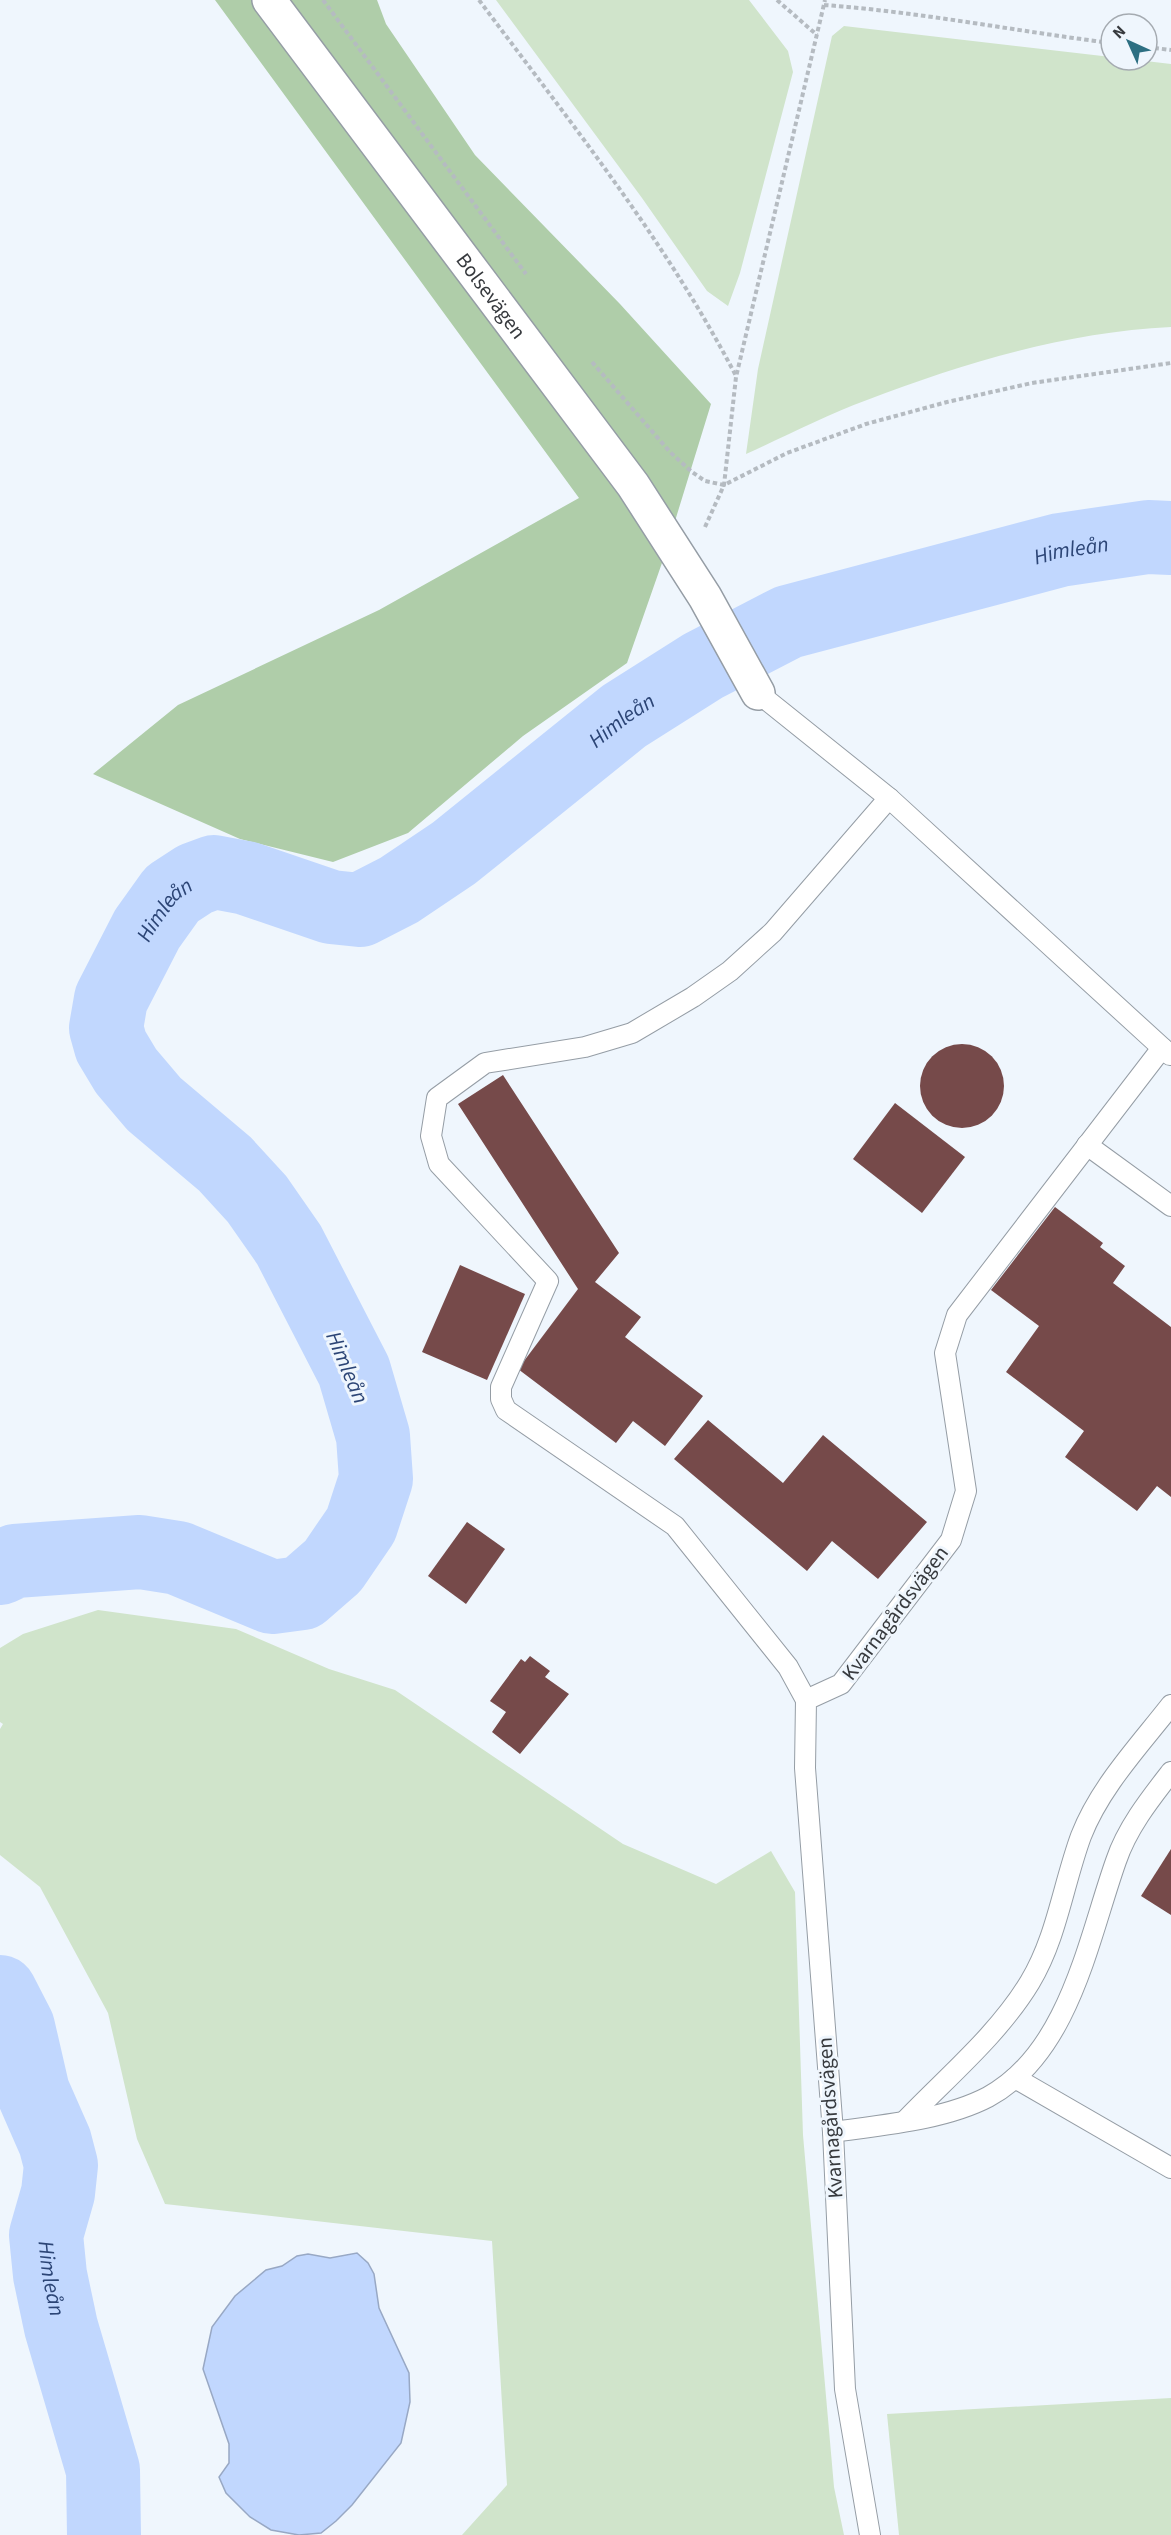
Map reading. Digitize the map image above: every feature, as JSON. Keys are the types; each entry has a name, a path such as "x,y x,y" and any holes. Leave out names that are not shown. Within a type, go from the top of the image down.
{"street":[{"name":"Bolsevägen","path":"270,0 633,485 705,597 758,693"}],"lane":[{"path":"758,693 889,798 1166,1052 1087,1145 1171,1206"},
{"path":"806,1700 788,1667 675,1526 506,1410 501,1399 501,1387 548,1281 439,1164 431,1136 436,1098 485,1063 585,1047 632,1033 693,997 730,970 772,932 889,798"},
{"name":"Kvarnagårdsvägen","path":"870,2535 845,2389 832,2132 808,1821 804,1727 806,1700 841,1684 951,1540 966,1491 945,1353 957,1315 1087,1145"},
{"path":"904,2121 1004,2020 1030,1982 1053,1935 1082,1836 1098,1800 1171,1705"},
{"path":"832,2132 904,2121 959,2109 988,2096 1015,2078 1038,2052 1070,1997 1091,1944 1116,1859 1145,1806 1171,1772"},
{"path":"1015,2078 1171,2168"}],"path":[{"path":"323,0 532,283"},
{"path":"478,0 621,190 713,331 736,377"},
{"path":"777,0 817,35"},
{"path":"687,569 724,484 736,377 825,2 1099,41"},
{"path":"587,356 670,452 705,481 724,484 787,453 866,424 947,402 1032,383 1171,363"}],"green space":[{"path":"215,0 377,0 386,24 475,155 620,304 711,404 663,560 627,663 523,736 408,833 333,862 240,839 93,774 178,705 379,610 579,498"},
{"path":"496,0 749,0 788,51 793,72 740,273 728,306 707,291 642,198"},
{"path":"844,26 1099,56 1099,72 1159,72 1159,63 1171,64 1171,327 1093,335 978,362 852,406 746,454 758,369 832,36"},
{"path":"98,1610 236,1629 329,1669 395,1690 623,1844 716,1884 771,1851 795,1892 803,2135 834,2487 844,2535 462,2535 507,2485 492,2241 165,2204 137,2139 108,2013 40,1887 0,1855 0,1729 3,1724 0,1722 0,1648 23,1634"},
{"path":"1171,2398 1171,2535 899,2535 887,2414"}],"water":[{"path":"357,2253 368,2263 374,2274 379,2308 409,2373 410,2402 401,2443 352,2505 321,2533 299,2535 271,2530 250,2517 226,2493 219,2477 229,2463 229,2444 203,2369 212,2327 235,2296 266,2270 282,2266 297,2256 308,2254 330,2258"}],"building":[{"path":"962,1044 978,1047 992,1056 1001,1070 1004,1086 1001,1102 992,1116 978,1125 962,1128 946,1125 932,1116 923,1102 920,1086 923,1070 932,1056 946,1047"},
{"path":"503,1075 619,1253 595,1282 641,1317 625,1337 703,1396 665,1446 633,1421 616,1443 518,1369 578,1289 458,1104"},
{"path":"895,1103 965,1157 922,1213 853,1159"},
{"path":"1055,1207 1103,1243 1100,1247 1125,1266 1113,1283 1171,1327 1171,1497 1157,1486 1137,1511 1065,1457 1084,1431 1006,1372 1039,1326 991,1290"},
{"path":"460,1265 525,1294 487,1380 422,1352"},
{"path":"708,1420 783,1483 823,1435 927,1522 878,1579 832,1541 807,1571 674,1459"},
{"path":"467,1522 505,1549 466,1604 428,1576"},
{"path":"530,1656 550,1671 545,1677 569,1694 520,1754 492,1732 506,1712 490,1701 521,1659 525,1662"},
{"path":"1171,1849 1171,1915 1141,1896"}],"waterway":[{"name":"Himleån","path":"0,1568 15,1561 140,1552 178,1558 272,1597 302,1593 333,1566 361,1525 376,1479 373,1436 354,1371 289,1245 257,1199 225,1164 154,1104 126,1071 111,1046 106,1028 111,999 147,929 172,894 195,879 214,872 246,878 331,907 360,910 399,890 454,853 624,716 703,666 788,622 1060,550 1148,537 1171,538"},
{"name":"Himleån","path":"0,1992 18,2027 33,2092 55,2142 61,2165 58,2193 46,2235 50,2275 61,2327 103,2470 104,2535"}]}
